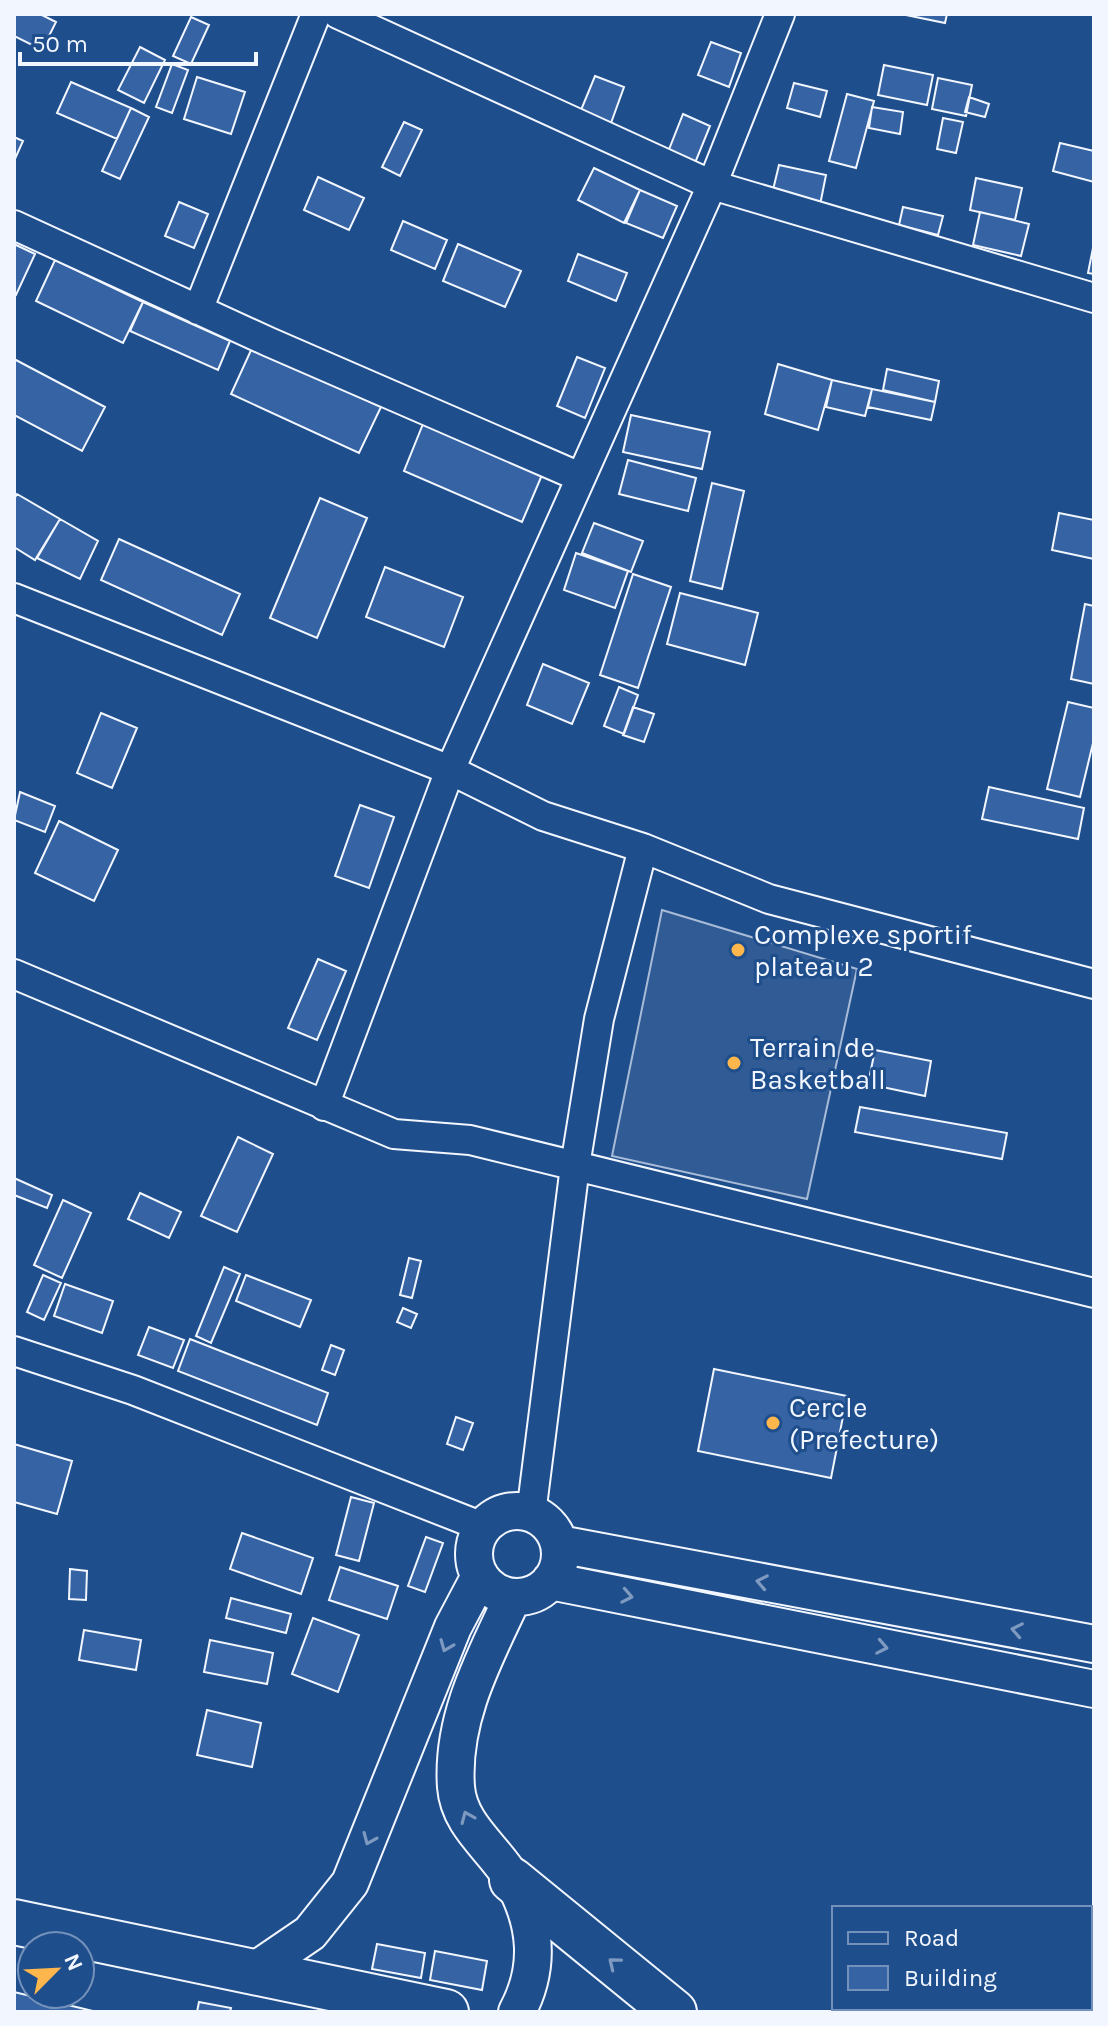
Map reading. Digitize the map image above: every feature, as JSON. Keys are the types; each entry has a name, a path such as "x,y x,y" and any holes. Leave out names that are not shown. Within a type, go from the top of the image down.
{"main road":[{"path":"512,1880 674,2012"},
{"path":"14,1922 250,1974 446,2012"}],"street":[{"path":"198,310 316,14"},
{"path":"338,14 712,185 1094,298"},
{"path":"324,1106 450,770 712,185 780,14"},
{"path":"14,225 198,310 580,477"},
{"path":"14,598 450,770 543,816 643,848 769,899 1094,984"},
{"path":"531,1514 575,1166 599,1019 643,848"},
{"path":"14,974 394,1134 470,1140 1094,1293"},
{"path":"14,1351 133,1390 483,1527"},
{"path":"514,1511 531,1514 544,1521 559,1544 557,1570 540,1590 513,1597 500,1594 480,1576 474,1560 475,1543 483,1527 497,1516 514,1511"},
{"path":"559,1544 1094,1644"},
{"path":"250,1974 310,1933 350,1883 453,1627 480,1576"},
{"path":"550,1581 1094,1689"},
{"path":"513,1597 473,1683 456,1746 456,1791 470,1827 512,1880 533,1937 535,1965 529,1990 517,2012"},
{"path":"837,1638 842,1598"}],"shaded area":[{"name":"Terrain de Basketball","path":"662,910 857,969 807,1199 612,1156"}],"building":[{"path":"14,14 40,14 56,22 42,50 14,36"},
{"path":"901,14 947,14 945,23"},
{"path":"191,17 209,25 191,64 173,56"},
{"path":"711,42 741,53 729,87 698,75"},
{"path":"140,47 165,60 144,103 118,90"},
{"path":"172,64 188,70 172,113 156,107"},
{"path":"884,65 933,75 927,105 878,95"},
{"path":"595,76 624,87 611,123 581,110"},
{"path":"197,77 245,92 231,134 184,119"},
{"path":"938,78 972,85 966,116 932,109"},
{"path":"71,82 131,108 117,139 57,113"},
{"path":"794,83 827,91 820,117 787,108"},
{"path":"847,94 874,101 856,168 829,161"},
{"path":"969,97 989,104 985,117 965,112"},
{"path":"872,107 903,112 900,134 869,128"},
{"path":"131,108 149,117 120,179 102,171"},
{"path":"683,114 710,126 695,163 668,152"},
{"path":"943,118 963,122 956,153 937,149"},
{"path":"404,122 422,130 400,176 382,167"},
{"path":"14,137 23,141 14,161"},
{"path":"1060,143 1094,151 1094,182 1053,171"},
{"path":"779,165 826,175 820,205 772,194"},
{"path":"594,168 640,190 624,223 578,200"},
{"path":"318,177 364,198 349,230 304,210"},
{"path":"976,178 1022,188 1015,220 970,210"},
{"path":"640,190 677,206 663,238 626,223"},
{"path":"179,202 208,214 194,248 165,236"},
{"path":"903,207 943,216 938,235 899,225"},
{"path":"980,212 1029,224 1021,256 973,245"},
{"path":"403,221 447,240 435,269 391,250"},
{"path":"1094,243 1094,274 1088,273"},
{"path":"14,244 35,254 16,295 14,294"},
{"path":"458,244 521,271 505,307 443,281"},
{"path":"578,254 627,273 616,301 568,281"},
{"path":"55,260 143,302 123,343 36,301"},
{"path":"143,302 230,341 218,370 130,331"},
{"path":"252,348 381,407 359,453 231,394"},
{"path":"577,357 605,368 585,418 557,406"},
{"path":"14,359 105,407 82,451 14,415"},
{"path":"778,364 832,380 818,430 765,414"},
{"path":"887,369 939,381 935,402 883,390"},
{"path":"832,380 872,389 865,416 826,407"},
{"path":"872,389 935,402 931,420 868,407"},
{"path":"631,415 710,432 702,469 623,452"},
{"path":"423,424 542,475 522,522 404,471"},
{"path":"628,460 696,478 688,511 619,494"},
{"path":"712,483 744,491 722,589 690,581"},
{"path":"17,494 60,519 35,560 14,547 14,499"},
{"path":"320,498 367,518 317,638 270,618"},
{"path":"1059,513 1094,520 1094,559 1052,550"},
{"path":"60,519 98,541 80,579 37,558"},
{"path":"594,523 643,541 631,572 582,553"},
{"path":"119,539 240,594 222,635 101,580"},
{"path":"576,553 628,571 615,608 564,590"},
{"path":"385,567 463,597 444,647 366,617"},
{"path":"633,574 671,587 638,688 600,675"},
{"path":"680,593 758,613 745,665 667,644"},
{"path":"1085,604 1094,606 1094,684 1071,679"},
{"path":"543,664 589,683 572,724 527,705"},
{"path":"619,687 638,695 624,734 604,726"},
{"path":"1068,702 1094,708 1094,739 1080,797 1047,789"},
{"path":"633,707 654,714 644,742 623,735"},
{"path":"101,713 137,728 112,788 77,773"},
{"path":"989,787 1084,808 1078,839 982,819"},
{"path":"20,792 55,806 45,832 14,820"},
{"path":"360,805 394,817 369,888 335,876"},
{"path":"59,821 118,850 94,901 35,873"},
{"path":"318,959 346,971 317,1040 288,1028"},
{"path":"875,1050 931,1061 925,1096 868,1084"},
{"path":"860,1107 1007,1133 1002,1159 855,1132"},
{"path":"238,1137 273,1154 237,1232 201,1216"},
{"path":"14,1178 52,1195 47,1208 14,1195"},
{"path":"140,1193 181,1212 169,1238 128,1219"},
{"path":"63,1200 91,1213 62,1278 34,1265"},
{"path":"409,1258 421,1261 412,1298 400,1295"},
{"path":"224,1267 240,1274 211,1343 196,1336"},
{"path":"43,1275 61,1283 44,1320 27,1312"},
{"path":"246,1275 311,1300 300,1327 236,1301"},
{"path":"65,1284 113,1301 102,1333 54,1316"},
{"path":"403,1308 417,1314 411,1328 397,1322"},
{"path":"149,1327 184,1340 173,1368 138,1355"},
{"path":"190,1339 328,1393 317,1425 178,1371"},
{"path":"331,1345 344,1350 335,1375 322,1370"},
{"name":"Cercle (Prefecture)","path":"714,1369 847,1396 831,1478 698,1451"},
{"path":"456,1417 473,1423 463,1450 447,1444"},
{"path":"14,1444 72,1461 57,1514 14,1502"},
{"path":"351,1497 374,1503 359,1561 336,1555"},
{"path":"242,1533 313,1558 301,1594 230,1569"},
{"path":"426,1537 443,1543 425,1592 408,1586"},
{"path":"340,1567 398,1586 387,1619 329,1600"},
{"path":"70,1569 87,1571 86,1600 69,1599"},
{"path":"231,1598 291,1614 286,1633 226,1618"},
{"path":"313,1618 359,1635 338,1692 292,1674"},
{"path":"84,1630 141,1640 136,1670 79,1660"},
{"path":"210,1640 273,1653 267,1684 204,1672"},
{"path":"207,1710 261,1723 252,1767 197,1755"},
{"path":"377,1944 425,1953 421,1978 372,1969"},
{"path":"435,1951 487,1961 482,1990 430,1980"},
{"path":"14,1992 16,2010 97,2012 14,2012"},
{"path":"199,2002 231,2008 230,2012 197,2012"}],"place":[{"name":"Complexe sportif plateau 2","path":"738,950"},
{"name":"Terrain de Basketball","path":"734,1063"},
{"name":"Cercle (Prefecture)","path":"773,1423"}]}
